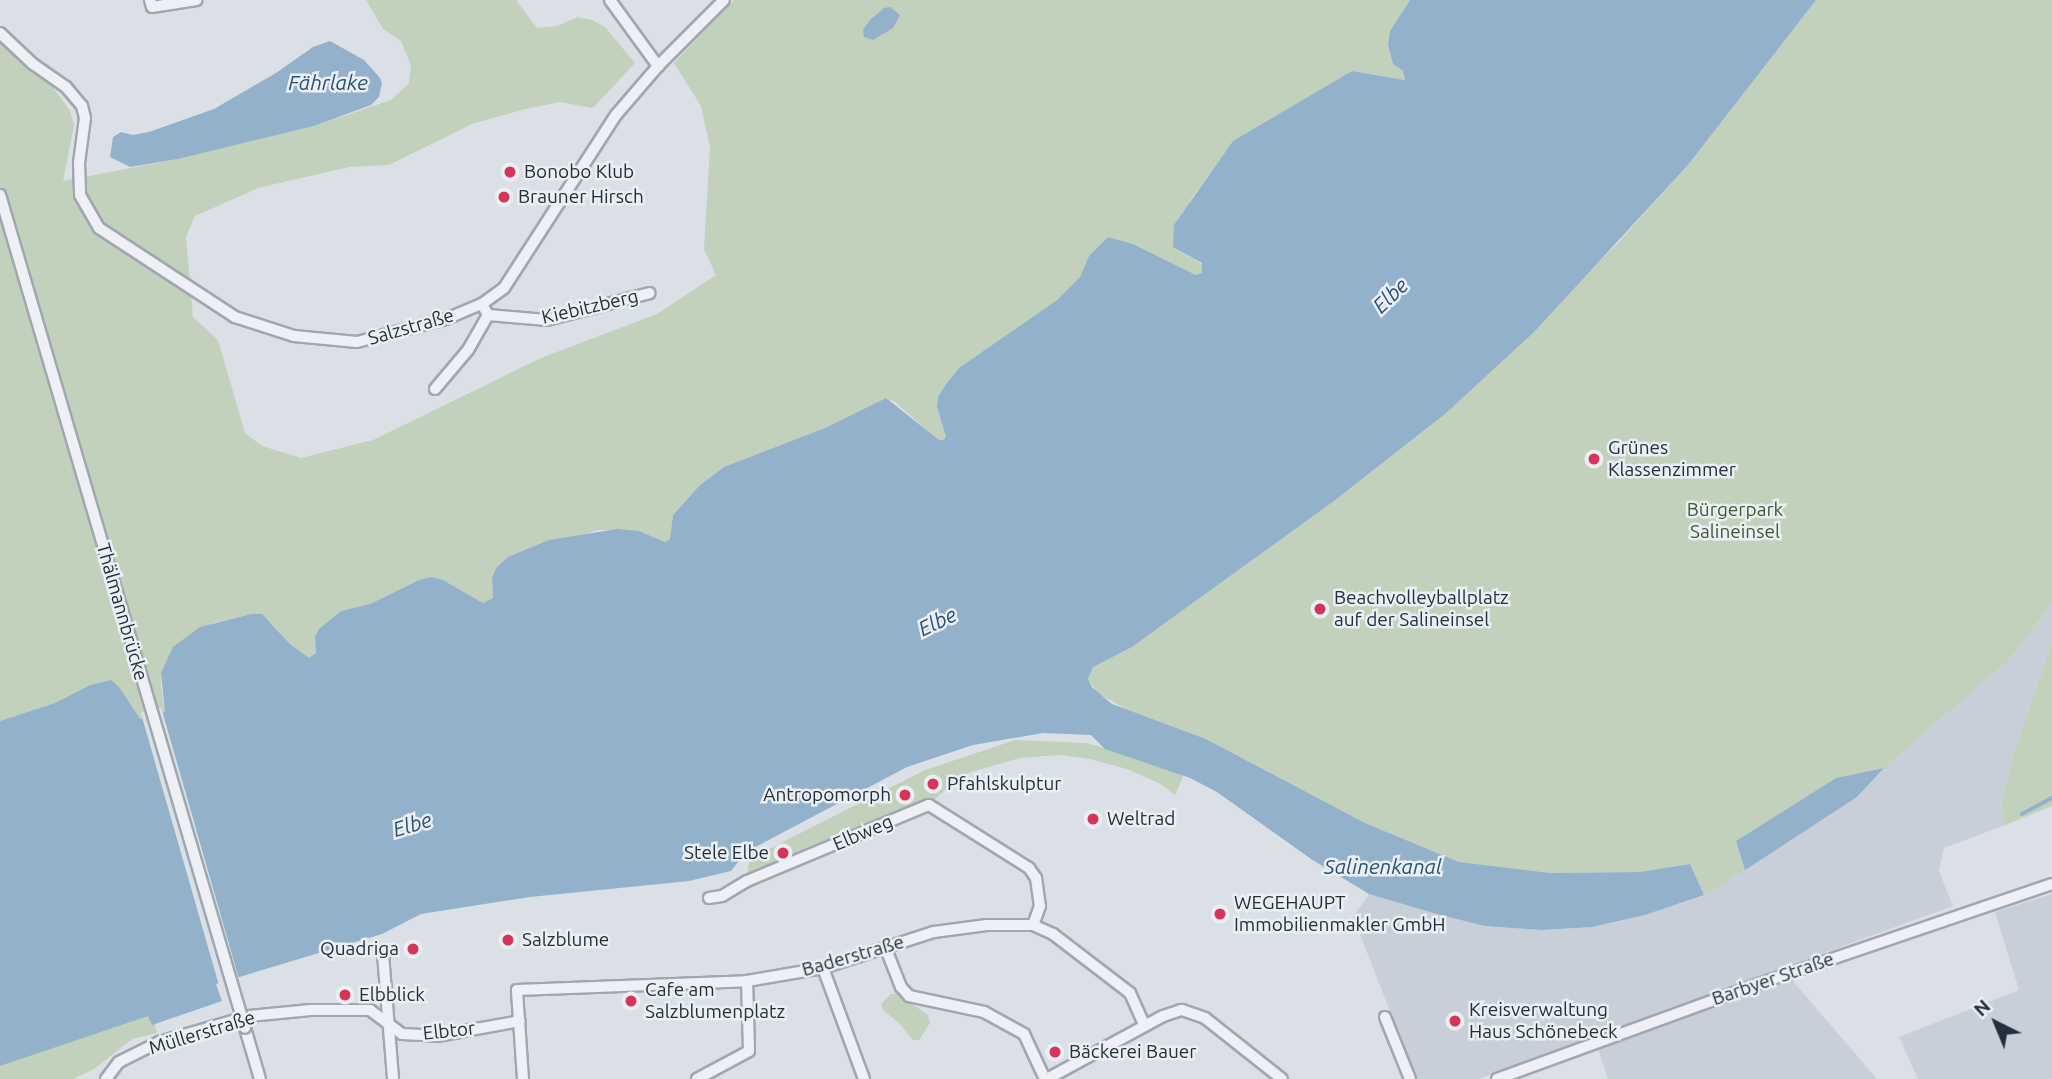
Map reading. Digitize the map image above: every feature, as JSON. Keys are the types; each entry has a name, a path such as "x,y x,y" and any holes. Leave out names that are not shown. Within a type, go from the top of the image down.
{"street":[{"path":"150,0 152,7 196,0"},
{"path":"610,0 658,66"},
{"name":"Salzstraße","path":"0,33 33,64 66,87 82,106 85,127 79,174 80,195 93,221 107,234 219,309 261,328 318,341 349,342 406,332 485,310 513,278 616,115 658,66 724,0"},
{"name":"Thälmannbrücke","path":"0,195 260,1079"},
{"name":"Kiebitzberg","path":"485,310 547,320 650,293"},
{"path":"435,389 468,350 485,310"},
{"name":"Elbweg","path":"709,898 722,896 747,881 929,805 1029,868 1036,878 1040,906 1033,925"},
{"name":"Barbyer Straße","path":"1497,1079 1773,978 2052,884"},
{"path":"1033,925 1077,950 1130,993 1145,1026"},
{"name":"Baderstraße","path":"520,1021 517,990 747,981 823,968 934,932 1033,925"},
{"path":"886,948 901,987 909,996 984,1013 1024,1034 1051,1078 1145,1026 1182,1010 1205,1018 1282,1079"},
{"path":"383,954 393,1079"},
{"path":"823,968 864,1079"},
{"path":"697,1079 749,1051 747,981"},
{"name":"Müllerstraße","path":"106,1079 119,1062 159,1042 249,1016 346,1009 370,1010 388,1023"},
{"path":"1385,1017 1410,1079"},
{"path":"520,1021 523,1079"},
{"name":"Elbtor","path":"388,1023 402,1034 437,1036 520,1021"}],"shaded area":[{"path":"2052,603 2052,642 2014,753 2002,799 2003,826 1944,848 1939,871 1953,906 1478,1079 1417,1079 1353,917 1369,894 1485,926 1542,930 1592,927 1645,915 1704,895 1857,797 1884,768 2010,659"},
{"path":"2052,894 2052,1079 1918,1079 1899,1037 2019,990 1995,912"},
{"path":"1792,980 1877,1079 1608,1079 1598,1049"}],"green space":[{"path":"366,0 516,0 537,28 557,26 578,17 592,20 605,27 635,63 593,108 560,102 521,110 472,124 389,165 349,167 258,188 195,216 186,237 193,317 218,340 245,433 262,446 301,458 373,440 541,358 657,314 716,275 704,249 710,147 701,106 674,63 734,0 1410,0 1390,31 1388,45 1393,64 1403,71 1405,80 1352,71 1233,142 1191,199 1173,247 1202,264 1202,273 1196,275 1133,244 1108,237 1089,256 1080,277 1057,300 959,368 938,397 937,407 946,437 943,440 939,441 895,402 886,398 825,428 724,467 700,485 673,515 670,540 665,542 639,531 598,530 508,557 496,568 492,578 493,599 483,603 443,580 419,580 370,604 341,611 315,637 316,653 309,659 291,645 271,623 251,614 213,623 166,663 161,673 165,712 140,719 90,685 55,703 0,721 0,41 53,87 70,111 74,125 63,181 178,159 314,126 391,100 409,83 411,66 401,41 383,29"},
{"name":"Bürgerpark Salineinsel","path":"1816,0 2052,0 2052,603 2010,659 1884,768 1836,778 1736,841 1745,870 1704,895 1690,864 1640,872 1550,873 1459,862 1365,823 1206,739 1127,710 1098,693 1088,679 1093,667 1132,647 1334,501 1445,414 1616,245 1688,165"},
{"path":"2052,642 2052,806 2003,826 2002,799 2014,753"},
{"path":"1015,740 1086,743 1186,770 1175,795 1161,784 1127,769 1090,759 1060,755 1020,758 971,772 952,783 929,805 747,881 749,859 925,770"},
{"path":"891,994 898,994 928,1015 930,1023 919,1040 913,1040 898,1022 884,1011 881,1004"},
{"path":"152,1011 157,1033 132,1039 94,1069 73,1079 0,1079 0,1066"}],"water":[{"path":"1410,0 1816,0 1688,165 1534,332 1445,414 1334,501 1132,647 1093,667 1088,679 1092,687 1112,704 1206,739 1365,823 1459,862 1550,873 1640,872 1690,864 1704,895 1645,915 1592,927 1542,930 1485,926 1369,894 1311,859 1217,792 1190,778 1105,749 1091,735 1043,733 973,745 907,767 746,852 731,871 689,881 530,897 421,914 382,934 216,984 222,1001 152,1025 148,1016 0,1066 0,721 55,703 90,685 111,680 119,687 140,719 165,712 161,673 173,647 200,627 251,614 262,614 291,645 309,658 316,653 315,637 319,629 341,611 370,604 419,580 431,577 443,580 483,603 493,598 492,578 496,568 508,557 549,540 617,529 639,531 665,542 670,539 673,515 700,485 724,467 825,428 886,398 939,440 943,440 946,437 937,407 938,397 959,368 1057,300 1080,277 1089,256 1108,237 1133,244 1196,275 1202,273 1202,263 1173,247 1174,225 1233,141 1352,71 1405,80 1403,71 1393,64 1388,45 1390,31"},
{"path":"890,7 900,15 893,28 873,40 864,37 863,30 870,20 884,8"},
{"name":"Fährlake","path":"330,41 364,60 380,78 382,83 379,97 371,105 314,126 178,159 130,167 110,157 113,137 121,132 133,135 149,132 214,109 276,73 313,47"},
{"path":"1884,768 1857,797 1745,870 1736,841 1836,778"}],"pier":[{"path":"161,707 239,980 219,986 141,713"}],"waterway":[{"path":"2022,814 2052,798"}],"place":[{"name":"Bonobo Klub","path":"510,172"},
{"name":"Brauner Hirsch","path":"504,197"},
{"name":"Grünes Klassenzimmer","path":"1594,459"},
{"name":"Beachvolleyballplatz auf der Salineinsel","path":"1320,609"},
{"name":"Pfahlskulptur","path":"933,784"},
{"name":"Antropomorph","path":"905,795"},
{"name":"Weltrad","path":"1093,819"},
{"name":"Stele Elbe","path":"783,853"},
{"name":"WEGEHAUPT Immobilienmakler GmbH","path":"1220,914"},
{"name":"Salzblume","path":"508,940"},
{"name":"Quadriga","path":"413,949"},
{"name":"Elbblick","path":"345,995"},
{"name":"Cafe am Salzblumenplatz","path":"631,1001"},
{"name":"Kreisverwaltung Haus Schönebeck","path":"1455,1021"},
{"name":"Bäckerei Bauer","path":"1055,1052"}],"water label":[{"name":"Elbe","path":"1390,295"},
{"name":"Elbe","path":"937,621"},
{"name":"Elbe","path":"412,824"},
{"name":"Salinenkanal","path":"1383,866"}]}
